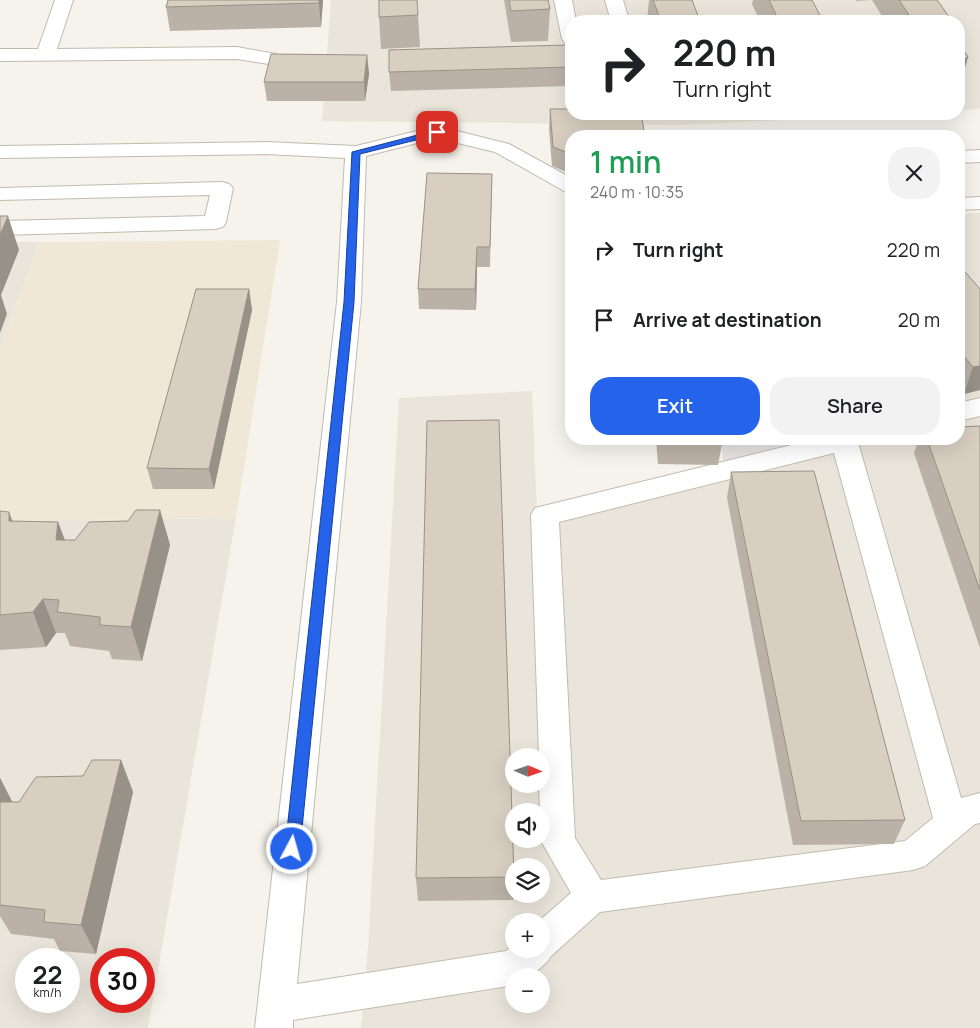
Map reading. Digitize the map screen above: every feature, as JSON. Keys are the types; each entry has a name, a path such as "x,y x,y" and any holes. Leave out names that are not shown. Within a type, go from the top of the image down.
{"street":[{"path":"46,54 64,0"},
{"path":"563,0 566,15"},
{"path":"614,0 618,15"},
{"path":"0,55 237,53 269,58"},
{"path":"0,152 266,148 356,152 437,132 502,148 565,184"},
{"path":"356,152 349,302 275,1016 515,967 525,958"},
{"path":"965,157 980,156"},
{"path":"0,194 222,188 215,222 0,228"},
{"path":"965,204 980,203"},
{"path":"965,411 980,407"},
{"path":"592,897 558,841 545,515 828,445"},
{"path":"550,935 592,897 913,855 966,815 850,445"}],"shaded area":[{"path":"331,0 980,0 980,108 965,110 965,15 565,15 565,120 783,120 679,125 322,121"},
{"path":"980,213 980,1028 361,1028 368,947 399,398 532,391 537,515 801,445 965,445 965,214"},
{"path":"280,240 236,518 0,521 0,349 39,242"},
{"path":"0,242 39,242 0,349"},
{"path":"722,445 793,445 724,465"},
{"path":"236,518 155,987 155,948 90,948 90,1013 151,1013 148,1028 0,1028 0,521"}],"building":[{"path":"168,0 319,0 319,3 166,7"},
{"path":"379,0 417,0 418,15 379,17"},
{"path":"509,0 548,0 550,9 511,11"},
{"path":"653,0 692,0 698,15 659,15"},
{"path":"769,0 812,0 820,15 776,15"},
{"path":"899,0 937,0 948,15 909,15"},
{"path":"565,45 565,67 389,72 389,50"},
{"path":"271,54 367,55 364,82 264,82"},
{"path":"550,109 565,109 565,120 642,120 644,130 565,130 565,152 553,147"},
{"path":"427,173 492,174 490,247 477,247 475,289 418,289"},
{"path":"0,216 8,216 0,235"},
{"path":"965,272 980,289 980,366 973,367 965,357"},
{"path":"196,289 249,289 209,469 147,468"},
{"path":"499,420 510,748 505,748 505,793 511,793 512,803 505,803 505,848 513,848 513,858 505,858 505,877 416,878 427,421"},
{"path":"980,426 980,590 929,445 965,445 965,427"},
{"path":"814,471 905,820 801,821 731,472"},
{"path":"136,510 160,510 131,627 100,625 100,617 57,612 59,600 43,599 33,612 0,615 0,511 9,512 9,521 58,522 56,540 75,540 89,522 128,521"},
{"path":"92,760 121,760 81,925 44,922 45,910 0,905 0,802 19,802 36,777 83,776"}],"route":[{"path":"292,849 349,302 356,152 437,132"}]}
